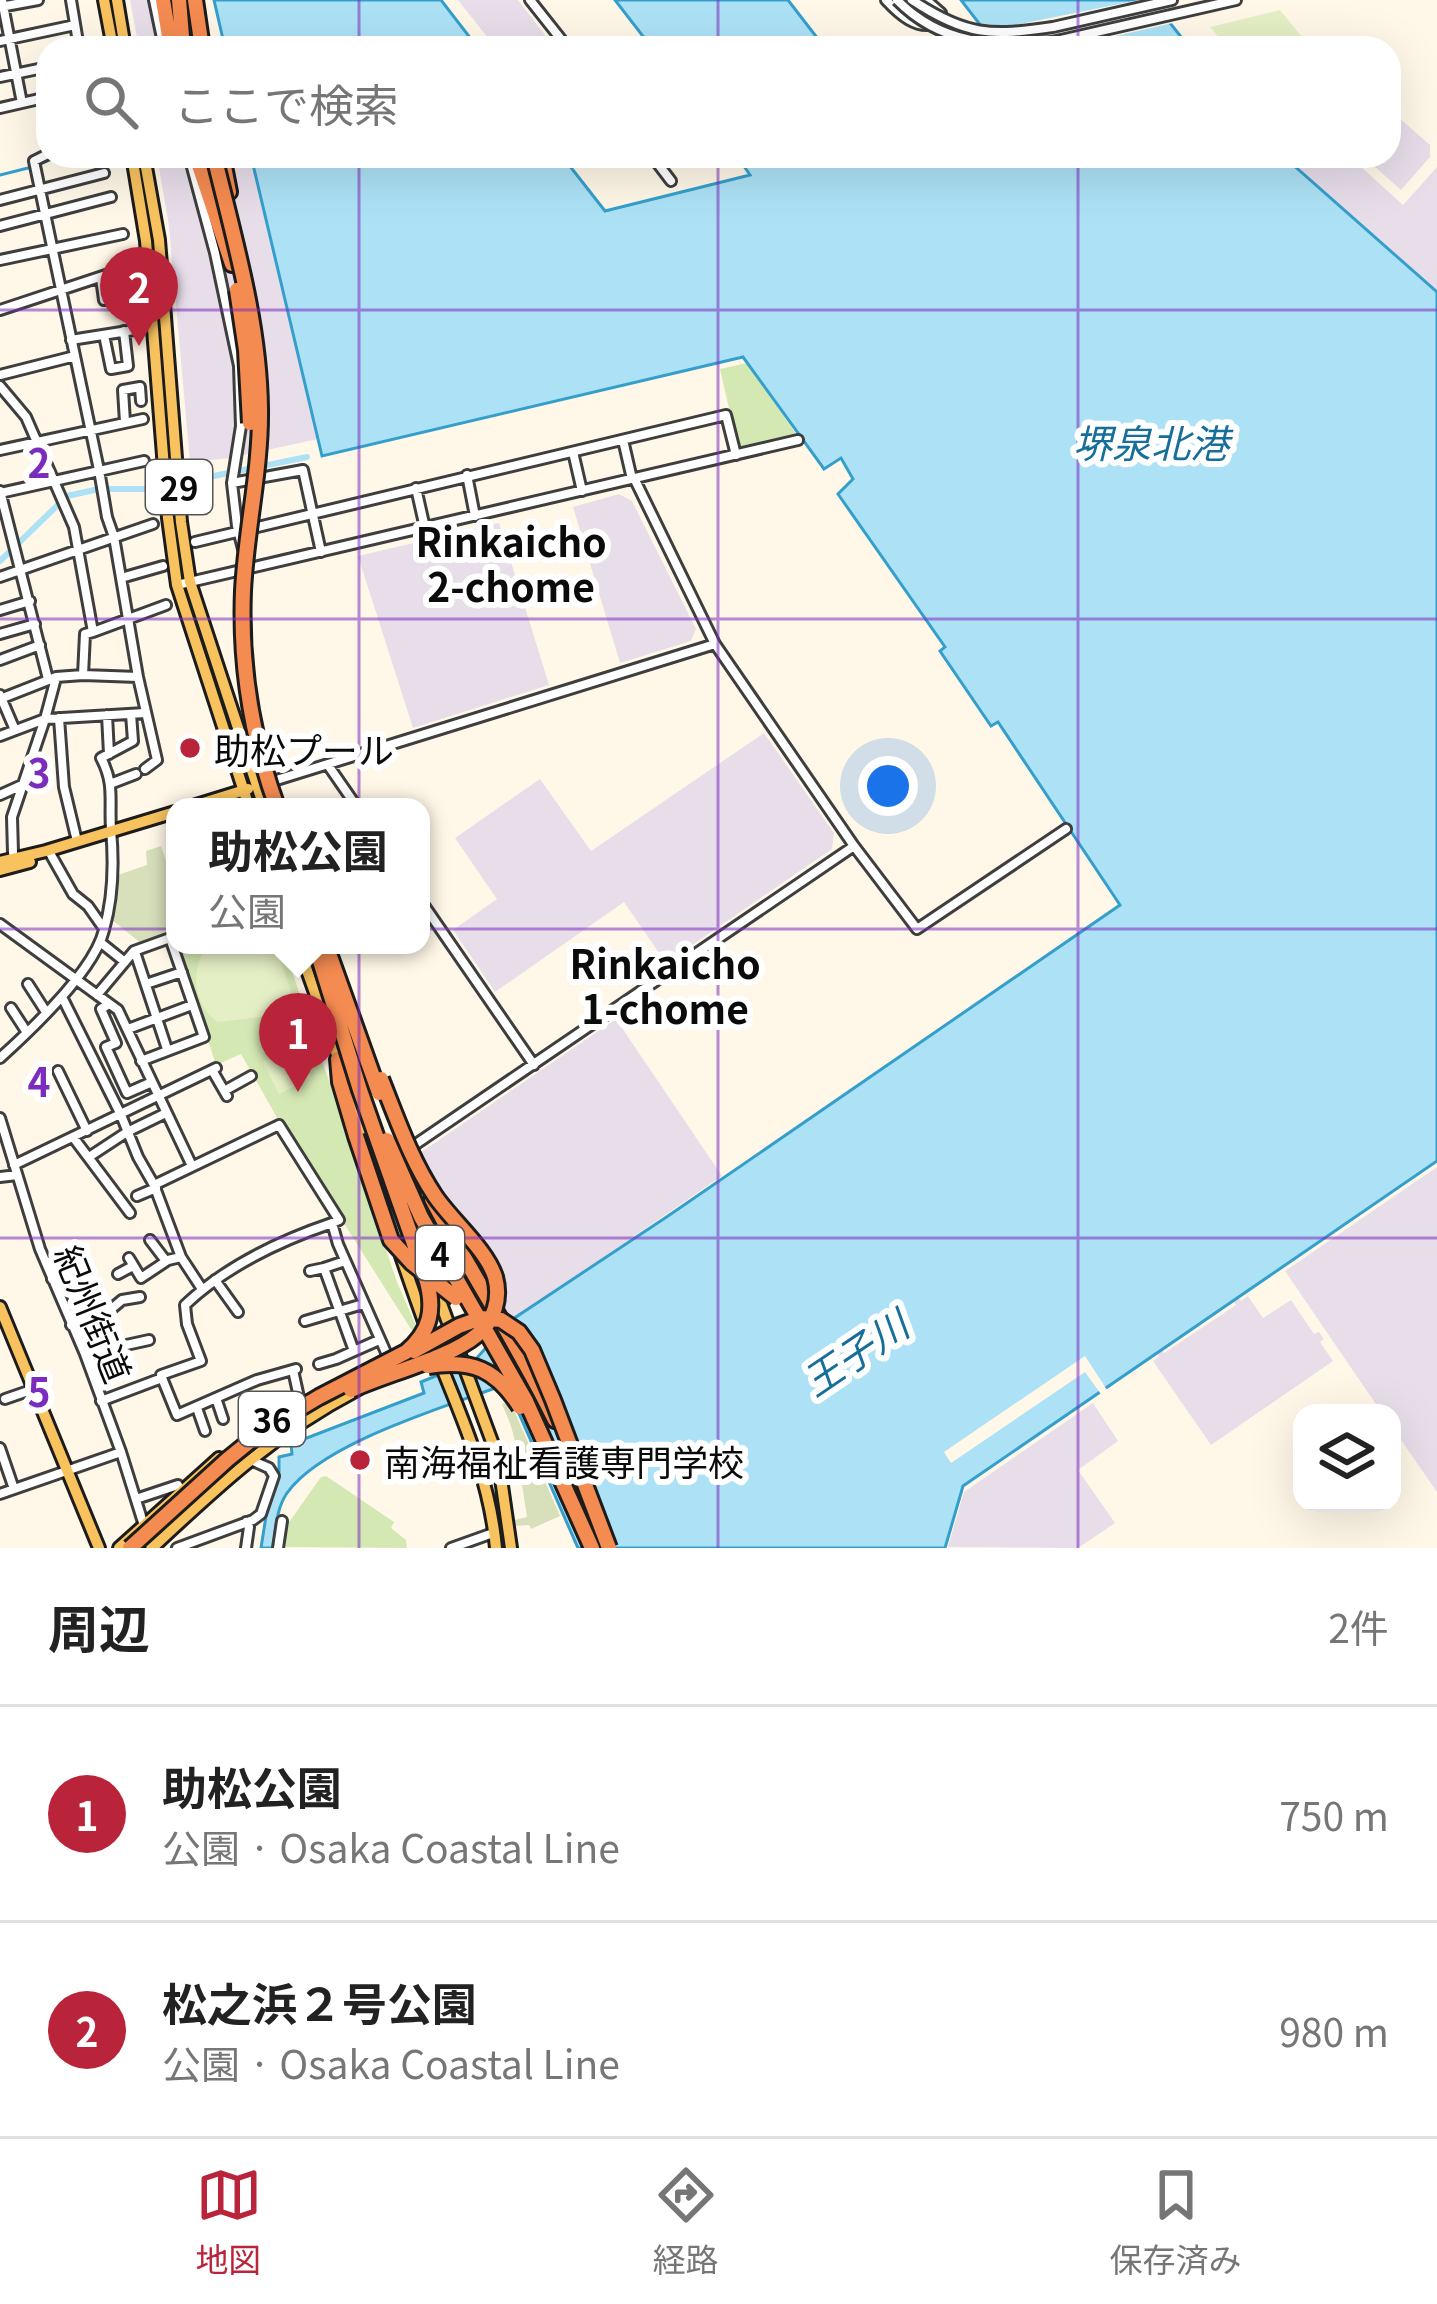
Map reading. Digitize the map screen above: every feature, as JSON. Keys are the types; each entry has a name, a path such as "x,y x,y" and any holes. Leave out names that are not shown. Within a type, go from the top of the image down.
{"highway":[{"path":"163,0 167,36"},
{"path":"178,0 182,36"},
{"path":"192,0 192,36"},
{"path":"192,0 200,36"},
{"path":"200,168 232,264 246,350 248,462 234,640 249,748 263,798"},
{"path":"221,168 252,316 259,378 260,435 243,591 244,652 257,741 274,798"},
{"path":"142,1548 251,1450 400,1355 428,1327 432,1305 417,1250 317,954"},
{"name":"4","path":"317,954 405,1185 526,1401 597,1548"},
{"name":"4","path":"329,954 413,1181 533,1395 597,1548"},
{"path":"336,974 410,1152 435,1196 489,1263 497,1297 489,1322 472,1339 341,1390"},
{"path":"338,1059 356,1136 392,1240 404,1256 456,1298 526,1401"},
{"path":"408,1151 460,1253 531,1371 587,1493"},
{"path":"130,1548 247,1443 283,1418 481,1318 501,1321 520,1332 532,1350 587,1493 597,1548"},
{"path":"341,1390 433,1365 462,1364 486,1371 521,1409 597,1548"}],"main road":[{"path":"104,0 111,36"},
{"path":"117,0 123,36"},
{"name":"29","path":"134,168 146,241 177,585 246,798"},
{"name":"29","path":"146,168 160,240 181,522 190,582 262,798"},
{"path":"220,798 257,786"},
{"path":"3,860 166,815"},
{"path":"3,860 76,836 105,833"},
{"path":"3,860 51,855 105,833"},
{"path":"301,954 429,1335 484,1477 496,1548"},
{"path":"317,954 498,1458 511,1548"},
{"path":"329,990 346,1010 408,1151"},
{"path":"0,1307 99,1548"},
{"name":"36","path":"119,1548 264,1424 429,1335 452,1333"},
{"name":"36","path":"152,1548 285,1432 435,1349 452,1333"}],"street":[{"path":"22,103 4,40 2,4 38,0"},
{"path":"71,0 77,36"},
{"path":"154,0 164,36"},
{"path":"530,0 558,36"},
{"path":"886,0 914,23 930,26 941,13 926,0"},
{"path":"897,0 936,29 955,36"},
{"path":"913,0 941,20 974,32 1009,34 1172,0"},
{"path":"1078,36 1236,0"},
{"path":"4,40 75,25"},
{"path":"0,77 36,69"},
{"path":"0,107 36,100"},
{"path":"36,163 157,760 110,784"},
{"path":"198,168 239,366 241,426 233,477 238,532 248,570"},
{"path":"661,168 671,181"},
{"path":"0,200 104,173"},
{"path":"0,226 111,197"},
{"path":"0,260 123,234"},
{"path":"0,310 133,266"},
{"path":"101,278 104,300 123,299"},
{"path":"71,340 129,330 128,367 111,369 104,335"},
{"path":"0,375 75,356"},
{"path":"0,386 26,416 74,527 93,632"},
{"path":"125,423 123,390 140,387 141,401"},
{"path":"195,542 727,415 736,454"},
{"path":"0,450 142,419"},
{"path":"623,440 633,478 715,644 917,929 1066,829"},
{"path":"177,585 798,440"},
{"path":"573,452 581,491"},
{"path":"3,860 12,817 45,719 52,678 0,492 144,461"},
{"path":"233,477 303,470 321,552"},
{"path":"467,475 475,516"},
{"path":"416,488 424,528"},
{"path":"0,577 153,524"},
{"path":"121,578 163,566"},
{"path":"0,610 29,601"},
{"path":"83,675 85,634 166,605"},
{"path":"0,620 2,634 35,624"},
{"path":"257,786 715,644"},
{"path":"0,660 40,645"},
{"path":"15,730 1,697 52,678 138,677"},
{"path":"0,736 45,719 145,713"},
{"path":"0,1058 62,997 102,938 110,897 105,833 110,776 101,758 133,741 131,714"},
{"path":"107,715 109,754"},
{"path":"59,718 64,787 76,836"},
{"path":"328,765 351,798"},
{"path":"0,795 24,784"},
{"path":"390,1162 854,846"},
{"path":"51,855 73,894 101,922 102,938 125,962"},
{"path":"430,914 534,1065"},
{"path":"0,924 118,1010 192,1166"},
{"path":"97,995 134,951 166,939"},
{"path":"134,951 167,1049"},
{"path":"141,1061 204,1037 176,954"},
{"path":"146,984 182,972"},
{"path":"28,983 46,1012"},
{"path":"62,997 155,1186 181,1257 202,1289"},
{"path":"109,1004 101,1009 116,1043 106,1047 128,1093 152,1082"},
{"path":"128,1029 192,1005"},
{"path":"11,1008 26,1030"},
{"path":"0,1177 214,1069 225,1094 250,1076"},
{"path":"58,1071 87,1131"},
{"path":"89,1157 166,1113"},
{"name":"紀州街道","path":"0,1118 40,1249 85,1354 152,1548"},
{"path":"137,1196 278,1125 339,1220 297,1235 202,1289 184,1312 201,1361 161,1375 176,1415 257,1380 295,1370 300,1402"},
{"path":"73,1137 130,1213"},
{"path":"332,1223 388,1358"},
{"path":"150,1240 166,1261"},
{"path":"118,1274 131,1262 141,1278 181,1257"},
{"path":"52,1279 79,1272 73,1258"},
{"path":"310,1271 345,1262"},
{"path":"324,1268 354,1352"},
{"path":"215,1280 238,1312"},
{"path":"315,1291 331,1286"},
{"path":"71,1325 110,1310 122,1300 140,1297"},
{"path":"305,1322 363,1304"},
{"path":"85,1354 149,1340"},
{"path":"319,1364 380,1340"},
{"path":"101,1401 162,1378"},
{"path":"5,1399 34,1389"},
{"path":"217,1398 223,1419"},
{"path":"197,1408 205,1431"},
{"path":"0,1448 14,1489"},
{"path":"0,1493 121,1452"},
{"path":"177,1548 261,1514 274,1476 269,1468 249,1459"},
{"path":"136,1499 178,1485"},
{"path":"278,1548 282,1521"},
{"path":"246,1522 246,1548"},
{"path":"451,1548 495,1532"}],"shaded area":[{"path":"130,0 148,0 156,36 137,36"},
{"path":"458,0 518,0 545,35 545,36 486,36"},
{"path":"1401,120 1430,145 1430,157 1401,190 1376,168 1401,168"},
{"path":"1437,167 1437,292 1298,168 1362,168 1403,205"},
{"path":"159,168 186,168 236,378 230,458 190,462 169,226"},
{"path":"196,168 254,168 318,439 243,455 240,345"},
{"path":"619,494 632,501 696,629 691,641 620,663 573,507"},
{"path":"499,523 549,685 413,728 358,556"},
{"path":"764,733 834,833 832,849 666,963 624,902 495,992 453,930 497,899 455,838 540,779 591,851"},
{"path":"616,1019 722,1176 510,1321 500,1306 503,1295 417,1155"},
{"path":"1437,1167 1437,1492 1401,1440 1401,1404 1376,1404 1285,1271"},
{"path":"1216,1265 1241,1301 1248,1296 1263,1318 1291,1300 1314,1334 1319,1332 1324,1339 1320,1342 1333,1361 1211,1445 1153,1361 1159,1356 1144,1334 1140,1339 1130,1325","holes":["1219,1281 1236,1305 1164,1353 1147,1328"]},
{"path":"1093,1403 1118,1441 1078,1470 1115,1523 1078,1548 948,1547 964,1492"}],"green space":[{"path":"1280,10 1301,36 1218,36 1210,27"},
{"path":"747,363 796,434 738,448 720,369"},
{"path":"161,846 166,861 166,936 143,945 111,919 115,876 147,865 146,851"},
{"path":"180,954 286,954 397,1282 417,1328 414,1334 241,1054 216,1065"},
{"path":"278,954 295,1003 288,1014 217,1022 196,986 202,955"},
{"path":"295,1046 311,1078 279,1094 263,1062"},
{"path":"510,1401 560,1516 531,1529 515,1526 515,1520 527,1517 518,1458 513,1466 506,1464 512,1463 515,1448 502,1404"},
{"path":"326,1476 394,1522 391,1528 406,1540 407,1548 286,1547 287,1525"}],"water":[{"path":"214,0 441,0 469,36 222,36"},
{"path":"615,0 788,0 816,36 643,36"},
{"path":"961,0 1165,0 1170,23 1180,36 989,36"},
{"name":"堺泉北港","path":"254,168 571,168 605,211 750,175 745,168 1297,168 1437,292 1437,1161 963,1486 945,1548 578,1548 506,1384 388,1428 328,1458 287,1493 273,1548 261,1548 279,1457 292,1454 291,1444 424,1393 421,1382 475,1360 510,1321 1120,905 998,722 991,726 940,651 945,647 838,494 853,479 841,458 824,469 743,357 322,456"}],"pier":[{"path":"1139,0 1171,0 1177,22 1116,36 981,36 973,26 1020,24"},
{"path":"1085,1356 1109,1393 1103,1397 1085,1372 951,1463 944,1452"}],"waterway":[{"path":"0,175 32,167"},
{"path":"199,479 307,457"},
{"path":"0,561 67,496 99,489 146,489"}],"place":[{"name":"松之浜２号公園","path":"139,346"},
{"name":"助松プール","path":"190,748"},
{"name":"助松公園","path":"298,1092"},
{"name":"南海福祉看護専門学校","path":"360,1460"}],"district":[{"name":"Rinkaicho 2-chome","path":"511,562"},
{"name":"Rinkaicho 1-chome","path":"665,984"}],"water label":[{"name":"王子川","path":"854,1351"}]}
